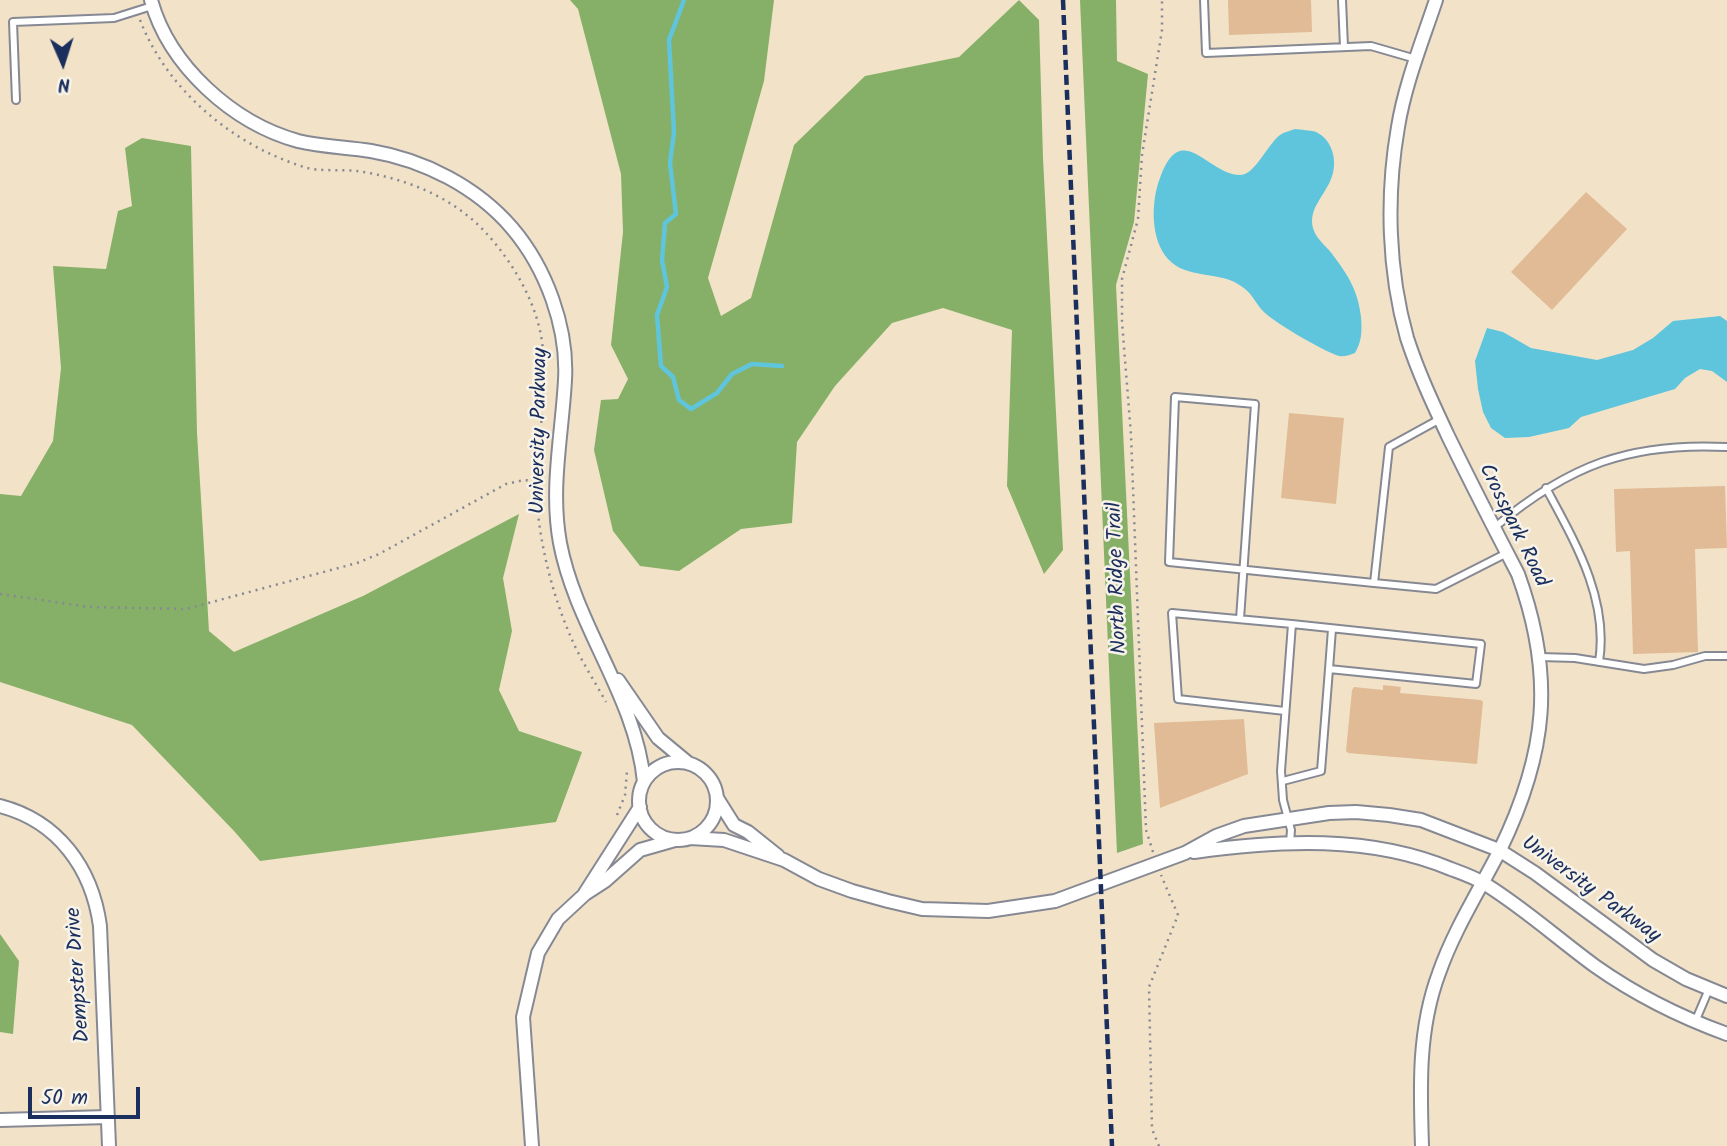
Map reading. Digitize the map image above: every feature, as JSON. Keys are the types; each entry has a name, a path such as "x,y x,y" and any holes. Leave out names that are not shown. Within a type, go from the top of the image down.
{"street":[{"name":"Crosspark Road","path":"1422,1146 1420,1073 1427,1016 1438,975 1520,804 1532,765 1542,704 1540,657 1530,607 1507,553 1423,384 1399,302 1392,253 1394,158 1402,106 1436,0"},
{"name":"University Parkway","path":"152,3 168,39 190,71 240,115 266,130 299,141 372,151 411,160 452,178 484,201 512,228 526,248 550,296 564,346 565,377 556,471 556,516 561,544 570,582 608,666 639,748 644,782"},
{"name":"University Parkway","path":"608,666 658,738 687,763"},
{"path":"532,1146 523,1017 538,953 558,919 584,894 605,881 640,850 690,838 709,826 715,815 717,798 710,778 701,769 687,763 663,765 652,772 644,782 640,794 644,819 652,830 674,840"},
{"name":"University Parkway","path":"717,798 734,825 748,832 784,860 819,879 852,891 922,909 955,911 988,911 1055,901 1185,853 1216,836 1286,818 1356,812 1421,820 1499,850 1535,873 1653,960 1727,996"},
{"name":"Dempster Drive","path":"0,807 30,817 66,845 79,863 97,904 109,1146"},
{"path":"584,894 640,807"},
{"name":"University Parkway","path":"690,838 724,840 784,860"},
{"name":"University Parkway","path":"1185,853 1290,843 1332,843 1407,853 1482,882 1630,989 1695,1022 1727,1034"},
{"path":"0,1120 108,1117"}],"lane":[{"path":"1204,0 1206,53 1371,46 1416,59"},
{"path":"1342,0 1344,47"},
{"path":"16,100 13,22 114,18 136,12 152,3"},
{"path":"1240,619 1244,569 1255,404 1175,397 1169,562 1244,569 1436,589 1507,553"},
{"path":"1374,583 1389,447 1440,419"},
{"path":"1494,528 1546,488 1609,458 1686,444 1727,447"},
{"path":"1546,488 1572,534 1594,591 1602,644 1599,662"},
{"path":"1285,710 1178,699 1172,613 1481,644 1476,684 1329,669"},
{"path":"1290,843 1291,830 1286,818 1281,771 1292,624"},
{"path":"1283,781 1321,771 1332,628"},
{"path":"1540,657 1644,669 1673,665 1705,656 1727,656"},
{"path":"1695,1022 1709,989"}],"path":[{"name":"North Ridge Trail","path":"1159,1146 1152,1129 1149,988 1178,915 1146,830 1122,279 1138,219 1142,155 1162,30 1162,0"},
{"path":"136,12 165,66 192,99 226,130 265,151 306,168 356,171 420,187 460,210 487,234 512,267 535,310 543,349 544,382 537,481 543,545 573,642 608,705"},
{"path":"0,593 89,607 187,609 367,559 506,484 524,480 537,481"},
{"path":"623,833 612,826 625,795 627,768"}],"green space":[{"path":"570,0 774,0 764,81 708,278 721,316 751,298 794,145 865,76 959,57 1019,0 1039,20 1043,158 1063,550 1044,574 1007,486 1012,330 943,308 892,323 835,386 797,442 792,523 741,529 679,571 640,566 613,531 594,450 601,400 618,399 628,379 611,345 623,232 621,174 578,9"},
{"path":"1080,0 1116,0 1117,61 1148,74 1134,222 1116,285 1143,844 1117,853"},
{"path":"142,138 191,146 197,433 209,631 234,652 363,596 519,514 503,578 512,631 499,690 519,731 582,752 556,822 260,861 132,725 0,682 0,494 21,496 53,441 61,368 53,266 106,269 118,211 132,206 125,148"},
{"path":"0,934 19,961 13,1034 0,1032"}],"water":[{"path":"1295,129 1316,132 1322,136 1330,146 1334,159 1333,172 1315,208 1312,221 1316,234 1346,273 1357,298 1361,336 1355,353 1347,356 1339,356 1311,343 1267,315 1248,291 1232,281 1194,273 1176,266 1162,251 1155,231 1157,187 1168,161 1177,152 1196,154 1228,173 1240,175 1256,165 1280,135"},
{"path":"1720,316 1727,321 1727,382 1712,371 1700,369 1685,378 1675,389 1581,417 1569,428 1529,437 1505,438 1491,428 1483,412 1475,361 1487,328 1503,332 1531,348 1597,360 1633,350 1673,321"}],"building":[{"path":"1228,0 1311,0 1312,32 1229,35"},
{"path":"1586,192 1627,229 1552,310 1511,272"},
{"path":"1289,413 1344,418 1336,504 1281,498"},
{"path":"1725,486 1727,548 1695,549 1698,652 1633,654 1630,551 1616,552 1614,489"},
{"path":"1383,685 1401,687 1400,693 1481,700 1483,702 1477,764 1348,753 1346,751 1352,690 1354,687 1383,690"},
{"path":"1244,719 1248,774 1160,808 1154,723"}],"waterway":[{"path":"684,0 669,40 674,132 670,163 676,214 665,223 662,260 667,287 657,315 661,366 673,377 679,400 691,409 717,393 732,374 752,364 782,366"}],"railway":[{"path":"1063,0 1112,1146"}]}
